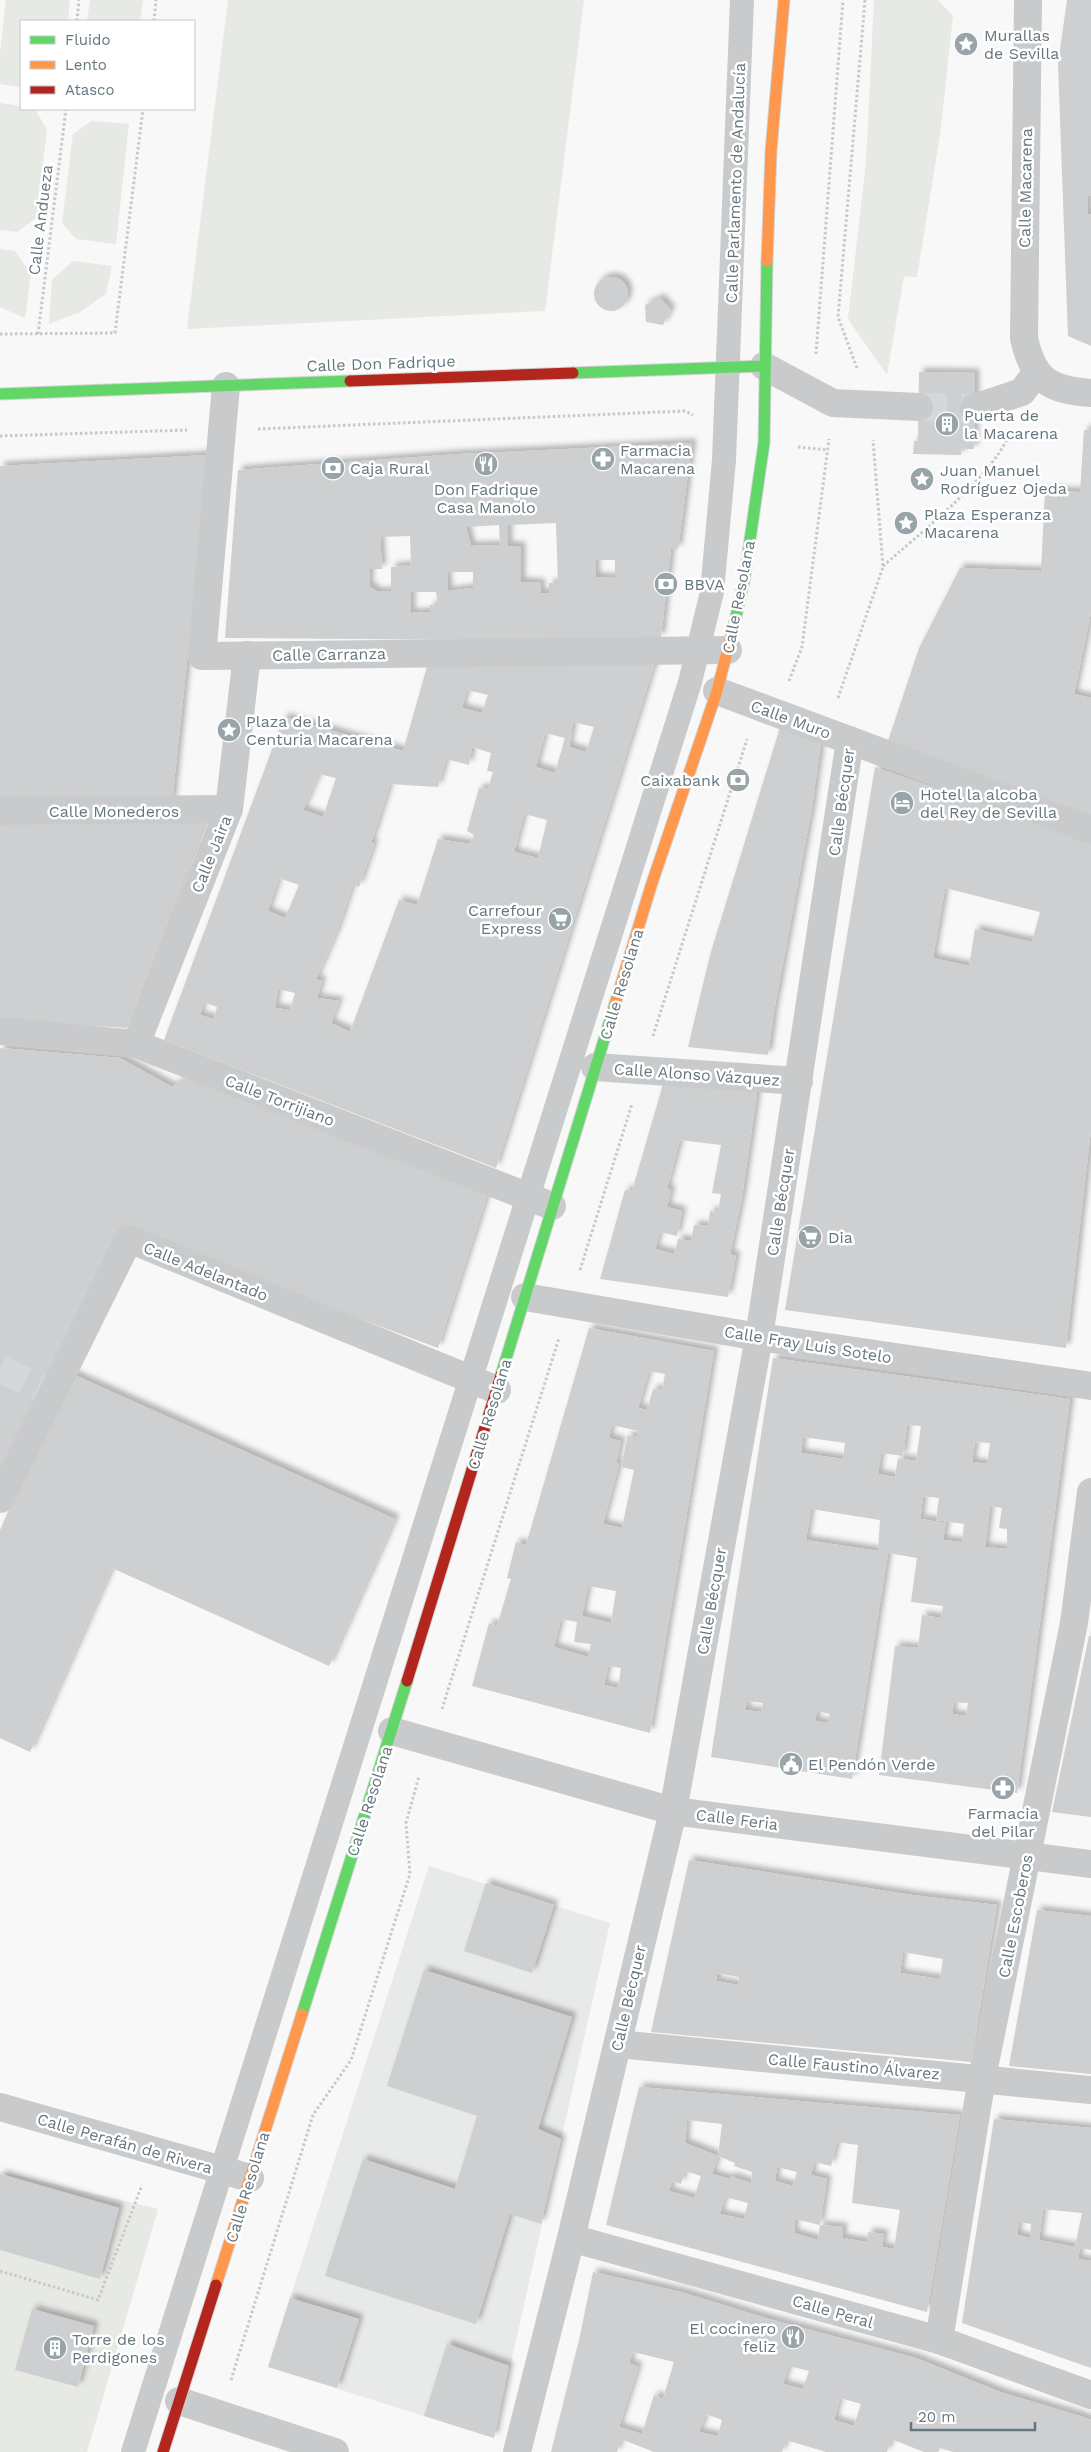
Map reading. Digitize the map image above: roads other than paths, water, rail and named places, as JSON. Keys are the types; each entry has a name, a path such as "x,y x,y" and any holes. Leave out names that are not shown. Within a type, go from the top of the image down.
{"main road":[{"name":"Calle Parlamento de Andalucía","path":"764,366 771,151 784,0"},
{"name":"Calle Don Fadrique","path":"0,394 764,366"},
{"name":"Calle Resolana","path":"163,2452 392,1731 497,1390 525,1297 540,1201 595,1067 651,886 717,692 744,582 764,443 764,366"}],"street":[{"name":"Calle Macarena","path":"1028,0 1024,338 1028,357 1029,382"},
{"path":"764,366 833,403 919,407"},
{"path":"974,408 1029,382 1066,391 1091,393"},
{"name":"Calle Carranza","path":"226,386 202,656 728,650"},
{"name":"Calle Jaira","path":"136,1044 229,808 248,655"},
{"name":"Calle Muro","path":"717,692 1091,830"},
{"name":"Calle Bécquer","path":"517,2452 571,2238 673,1810 759,1337 800,1080 850,740"},
{"name":"Calle Monederos","path":"0,811 229,808"},
{"name":"Calle Torrijiano","path":"0,1031 136,1044 540,1201"},
{"name":"Calle Alonso Vázquez","path":"595,1067 800,1080"},
{"name":"Calle Adelantado","path":"0,1499 129,1239 497,1390"},
{"name":"Calle Fray Luis Sotelo","path":"525,1297 759,1337 1091,1386"},
{"name":"Calle Escoberos","path":"939,2340 982,2078 1027,1855 1082,1624 1091,1492"},
{"name":"Calle Feria","path":"392,1731 673,1810 1091,1864"},
{"name":"Calle Faustino Álvarez","path":"618,2044 1091,2090"},
{"name":"Calle Perafán de Rivera","path":"0,2107 250,2178"},
{"name":"Calle Peral","path":"571,2238 939,2340 1091,2395"},
{"path":"180,2401 335,2452"}],"lane":[{"name":"Calle Parlamento de Andalucía","path":"727,367 742,0"},
{"name":"Calle Resolana","path":"133,2452 470,1379 540,1201 684,701 712,592 724,460 727,367"}],"tunnel":[{"path":"919,407 974,408"},
{"path":"0,1369 52,1394"}],"place":[{"name":"Murallas de Sevilla","path":"966,44"},
{"name":"Puerta de la Macarena","path":"947,424"},
{"name":"Farmacia Macarena","path":"603,459"},
{"name":"Don Fadrique Casa Manolo","path":"486,464"},
{"name":"Caja Rural","path":"333,468"},
{"name":"Juan Manuel Rodríguez Ojeda","path":"922,479"},
{"name":"Plaza Esperanza Macarena","path":"906,523"},
{"name":"BBVA","path":"666,584"},
{"name":"Plaza de la Centuria Macarena","path":"229,730"},
{"name":"Caixabank","path":"738,780"},
{"name":"Hotel la alcoba del Rey de Sevilla","path":"902,803"},
{"name":"Carrefour Express","path":"560,919"},
{"name":"Dia","path":"810,1237"},
{"name":"El Pendón Verde","path":"791,1764"},
{"name":"Farmacia del Pilar","path":"1003,1788"},
{"name":"El cocinero feliz","path":"793,2337"},
{"name":"Torre de los Perdigones","path":"55,2348"}]}
